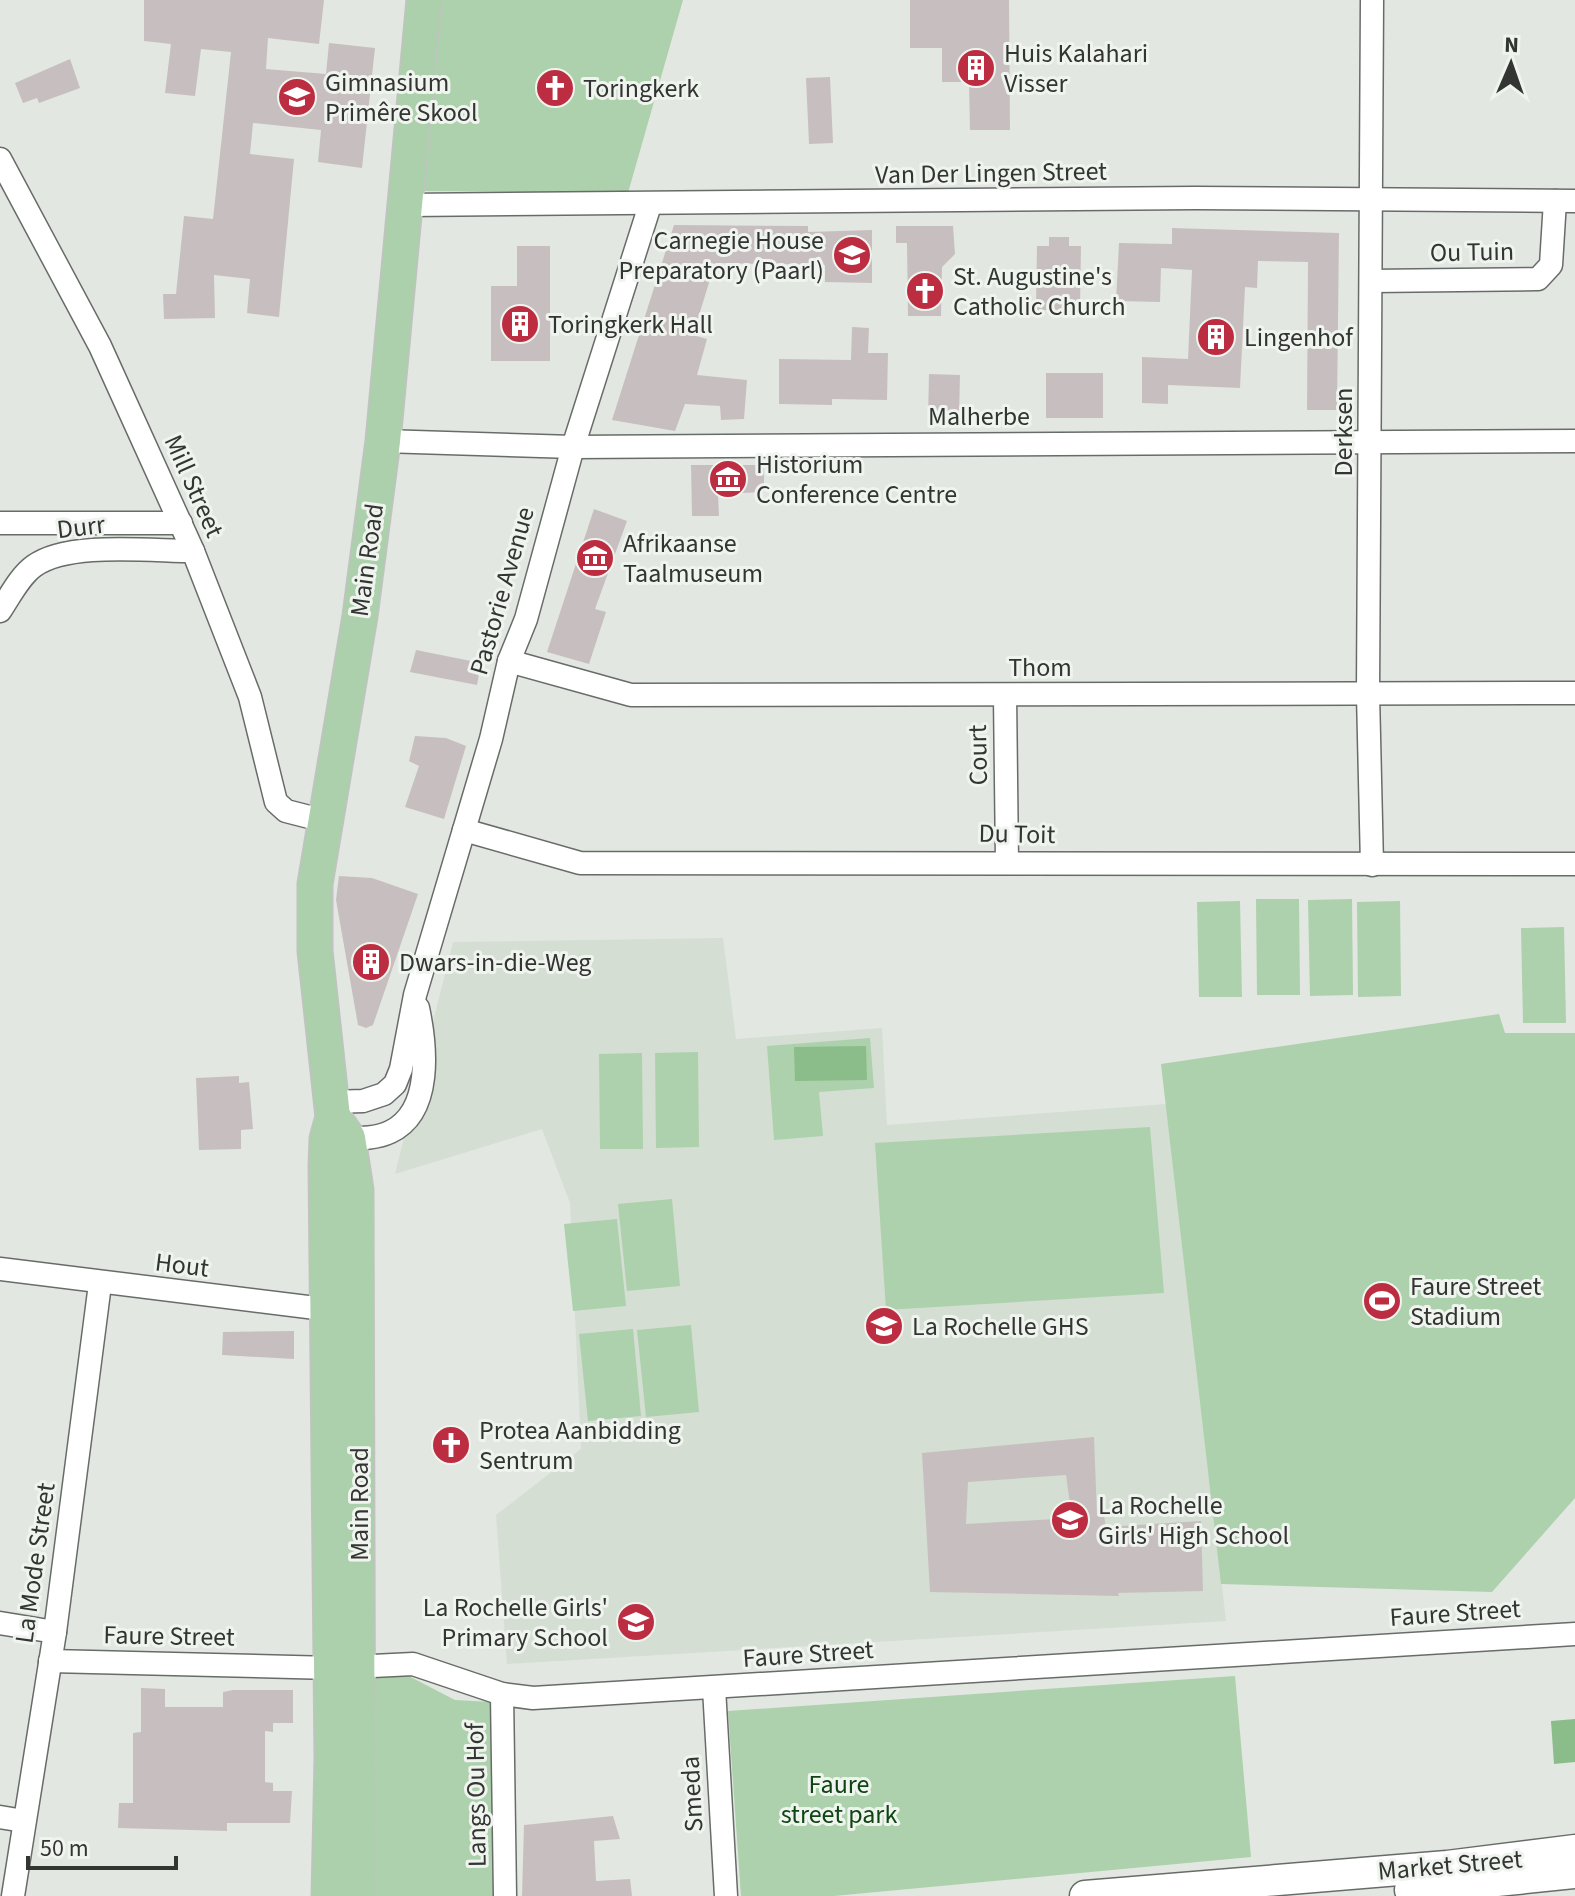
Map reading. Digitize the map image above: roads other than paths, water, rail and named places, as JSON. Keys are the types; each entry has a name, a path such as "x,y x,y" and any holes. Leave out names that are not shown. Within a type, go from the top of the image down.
{"main road":[{"name":"Main Road","path":"358,1896 346,1668 343,1311 356,1190 335,1124 313,931 315,884 360,616 383,441 424,0"},
{"name":"Main Road","path":"329,1896 346,1668"},
{"name":"Market Street","path":"1085,1896 1447,1866 1575,1850"},
{"name":"Market Street","path":"1329,1896 1537,1888 1575,1873"}],"street":[{"name":"Derksen","path":"1372,0 1372,441 1368,694 1372,865"},
{"name":"Mill Street","path":"0,159 100,346 181,523 250,697 276,802 286,811 325,821"},
{"name":"Van Der Lingen Street","path":"407,205 1195,198 1565,201"},
{"name":"Ou Tuin","path":"1371,281 1538,279 1551,265 1565,201"},
{"name":"Pastorie Avenue","path":"335,1124 395,1084 415,995 464,830 509,661 526,619 573,447 650,205"},
{"name":"Malherbe","path":"383,441 573,447 1575,441"},
{"name":"Durr","path":"0,523 181,523"},
{"name":"Durr","path":"0,611 34,566 52,558 97,551 193,551"},
{"name":"Thom","path":"509,661 631,695 1575,693"},
{"name":"Court","path":"1005,695 1007,862"},
{"name":"Du Toit","path":"464,830 580,863 1575,864"},
{"name":"Pastorie Avenue","path":"335,1124 389,1133 411,1114 423,1076 424,1051 415,995"},
{"name":"Hout","path":"0,1269 100,1284 343,1311"},
{"name":"La Mode Street","path":"13,1896 55,1632 100,1284"},
{"path":"0,1623 55,1632"},
{"name":"Faure Street","path":"50,1661 346,1668 413,1664 502,1694 533,1698 1574,1630"},
{"name":"Smeda","path":"714,1688 726,1896"},
{"name":"Langs Ou Hof","path":"502,1694 505,1896"},
{"path":"0,1817 24,1821"}],"place":[{"name":"Huis Kalahari Visser","path":"976,68"},
{"name":"Toringkerk","path":"555,88"},
{"name":"Gimnasium Primêre Skool","path":"297,97"},
{"name":"Carnegie House Preparatory (Paarl)","path":"852,255"},
{"name":"St. Augustine's Catholic Church","path":"925,291"},
{"name":"Toringkerk Hall","path":"520,324"},
{"name":"Lingenhof","path":"1216,337"},
{"name":"Historium Conference Centre","path":"728,479"},
{"name":"Afrikaanse Taalmuseum","path":"595,558"},
{"name":"Dwars-in-die-Weg","path":"371,962"},
{"name":"Faure Street Stadium","path":"1382,1301"},
{"name":"La Rochelle GHS","path":"884,1326"},
{"name":"Protea Aanbidding Sentrum","path":"451,1445"},
{"name":"La Rochelle Girls' High School","path":"1070,1520"},
{"name":"La Rochelle Girls' Primary School","path":"636,1622"}],"park label":[{"name":"Faure street park","path":"839,1799"}]}
